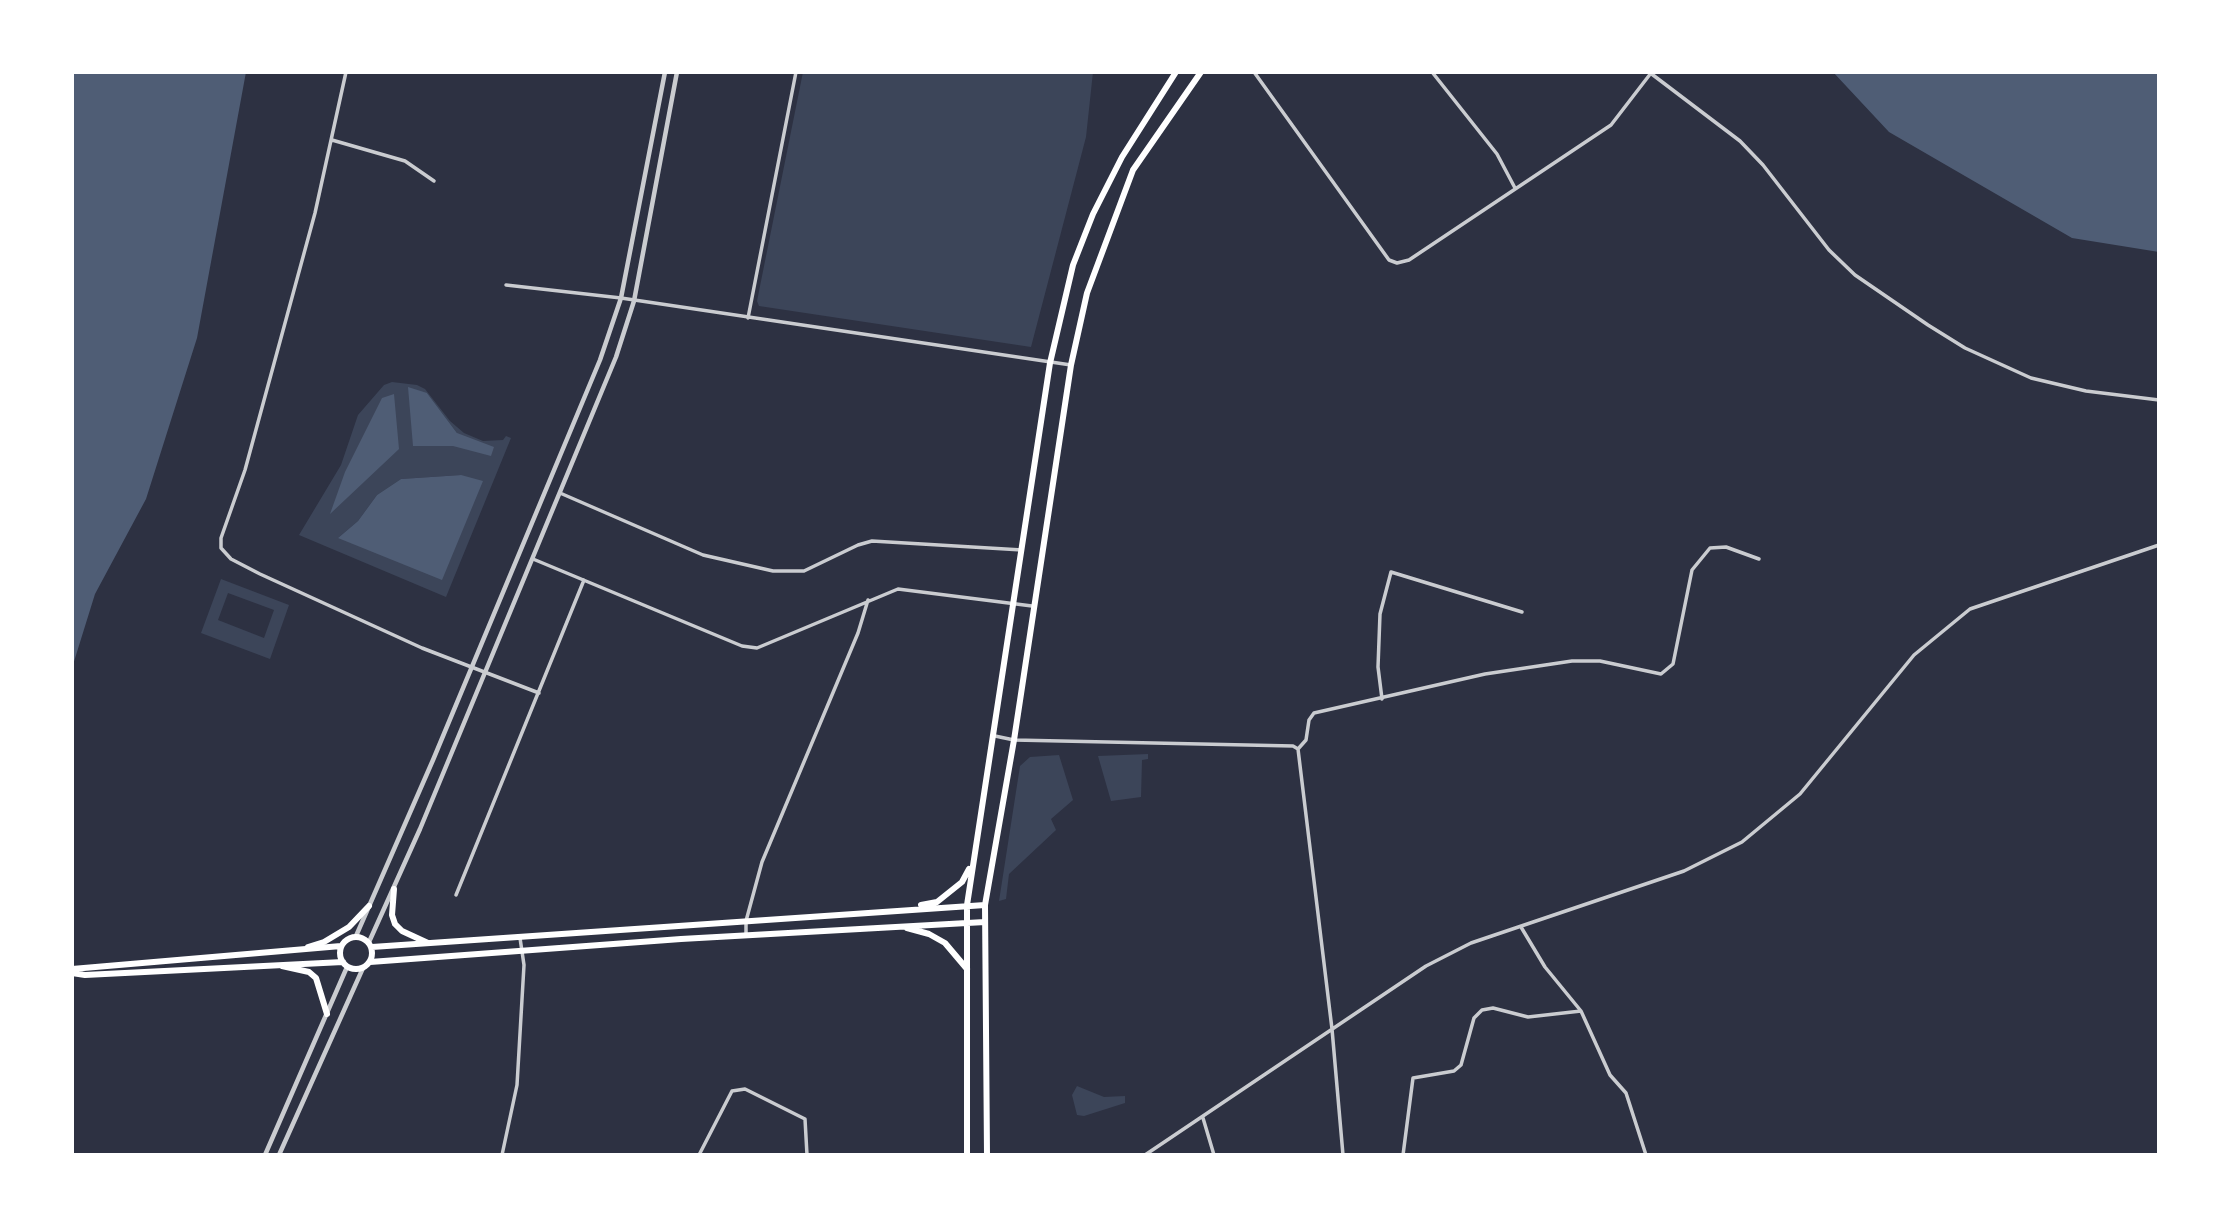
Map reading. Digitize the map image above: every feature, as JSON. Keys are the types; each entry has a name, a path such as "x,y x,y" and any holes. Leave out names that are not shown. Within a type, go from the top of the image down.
{"main road":[{"path":"987,1155 985,905 1014,740 1070,365 1087,293 1133,170 1201,72"},
{"path":"967,1155 967,905 1015,604 1049,363 1073,265 1093,214 1122,157 1174,73"},
{"path":"899,910 937,902 962,882 972,864"},
{"path":"394,889 392,915 395,924 402,931 428,943"},
{"path":"72,971 341,946 347,939 356,936 370,944 428,943 985,905"},
{"path":"297,950 338,934 369,906"},
{"path":"72,971 85,975 345,964 363,968 370,962 746,934 985,922"},
{"path":"898,926 929,934 945,943 967,969"},
{"path":"370,944 370,962"},
{"path":"341,946 345,964"},
{"path":"280,966 309,972 316,978 327,1014"}],"street":[{"path":"346,72 332,140 245,470 221,538 221,548 231,559 260,574 470,668 539,693"},
{"path":"356,936 580,411 621,298 665,72"},
{"path":"370,944 616,357 634,301 677,72"},
{"path":"748,318 796,72"},
{"path":"1254,72 1393,262 1409,260 1611,125 1650,73 1740,141 1763,164 1829,250 1855,275 1928,325 1965,348 2031,378 2086,391 2159,400"},
{"path":"1432,72 1497,154 1515,188"},
{"path":"332,140 405,162 434,181"},
{"path":"506,285 621,298 1070,365"},
{"path":"560,493 703,555 773,571 804,571 858,545 873,541 1022,550"},
{"path":"1145,1155 1426,966 1471,943 1684,871 1742,842 1800,794 1914,655 1970,608 2159,545"},
{"path":"1343,1155 1332,1029 1298,749 1306,740 1309,720 1314,713 1546,662 1600,661 1661,674 1673,664 1692,570 1710,548 1726,547 1759,559"},
{"path":"532,559 742,646 757,648 898,589 1032,606"},
{"path":"1382,699 1378,667 1380,614 1391,572 1522,612"},
{"path":"456,895 584,580"},
{"path":"746,934 746,921 768,847 858,633 869,600"},
{"path":"995,736 1014,740 1293,746 1298,749"},
{"path":"1520,926 1545,967 1581,1011 1610,1075 1626,1093 1646,1155"},
{"path":"502,1155 517,1085 524,965 520,938"},
{"path":"265,1155 327,1014 345,964"},
{"path":"279,1155 363,968"},
{"path":"1404,1155 1413,1078 1454,1070 1461,1065 1474,1018 1482,1010 1493,1007 1528,1017 1581,1011"},
{"path":"300,1074 313,1078"},
{"path":"699,1155 732,1091 745,1089 805,1119 807,1155"},
{"path":"1203,1118 1214,1155"}],"shaded area":[{"path":"72,72 246,72 197,338 146,499 95,594 72,668"},
{"path":"803,72 1093,72 1086,137 1031,347 759,306 757,301"},
{"path":"1833,72 2159,72 2159,252 2072,238 1889,132"},
{"path":"392,382 417,385 425,389 450,421 464,433 483,441 503,440 506,436 511,438 446,597 299,535 341,465 358,415 384,385","holes":["427,393 457,433 453,446 413,446","461,475 338,538 358,521 377,495 401,479"]},
{"path":"408,387 427,393 457,433 494,447 491,456 453,446 413,446"},
{"path":"394,394 399,449 330,514 345,472 382,398"},
{"path":"461,475 483,481 442,580 338,538 358,521 377,495 401,479"},
{"path":"221,579 289,605 270,659 201,633","holes":["228,593 274,610 264,638 218,620"]},
{"path":"1148,754 1148,759 1142,760 1141,797 1111,801 1098,756"},
{"path":"1059,755 1073,800 1051,819 1056,830 1009,874 1006,899 999,901 1020,766 1030,757"},
{"path":"1077,1086 1104,1097 1125,1096 1125,1103 1084,1116 1077,1115 1072,1095"}]}
